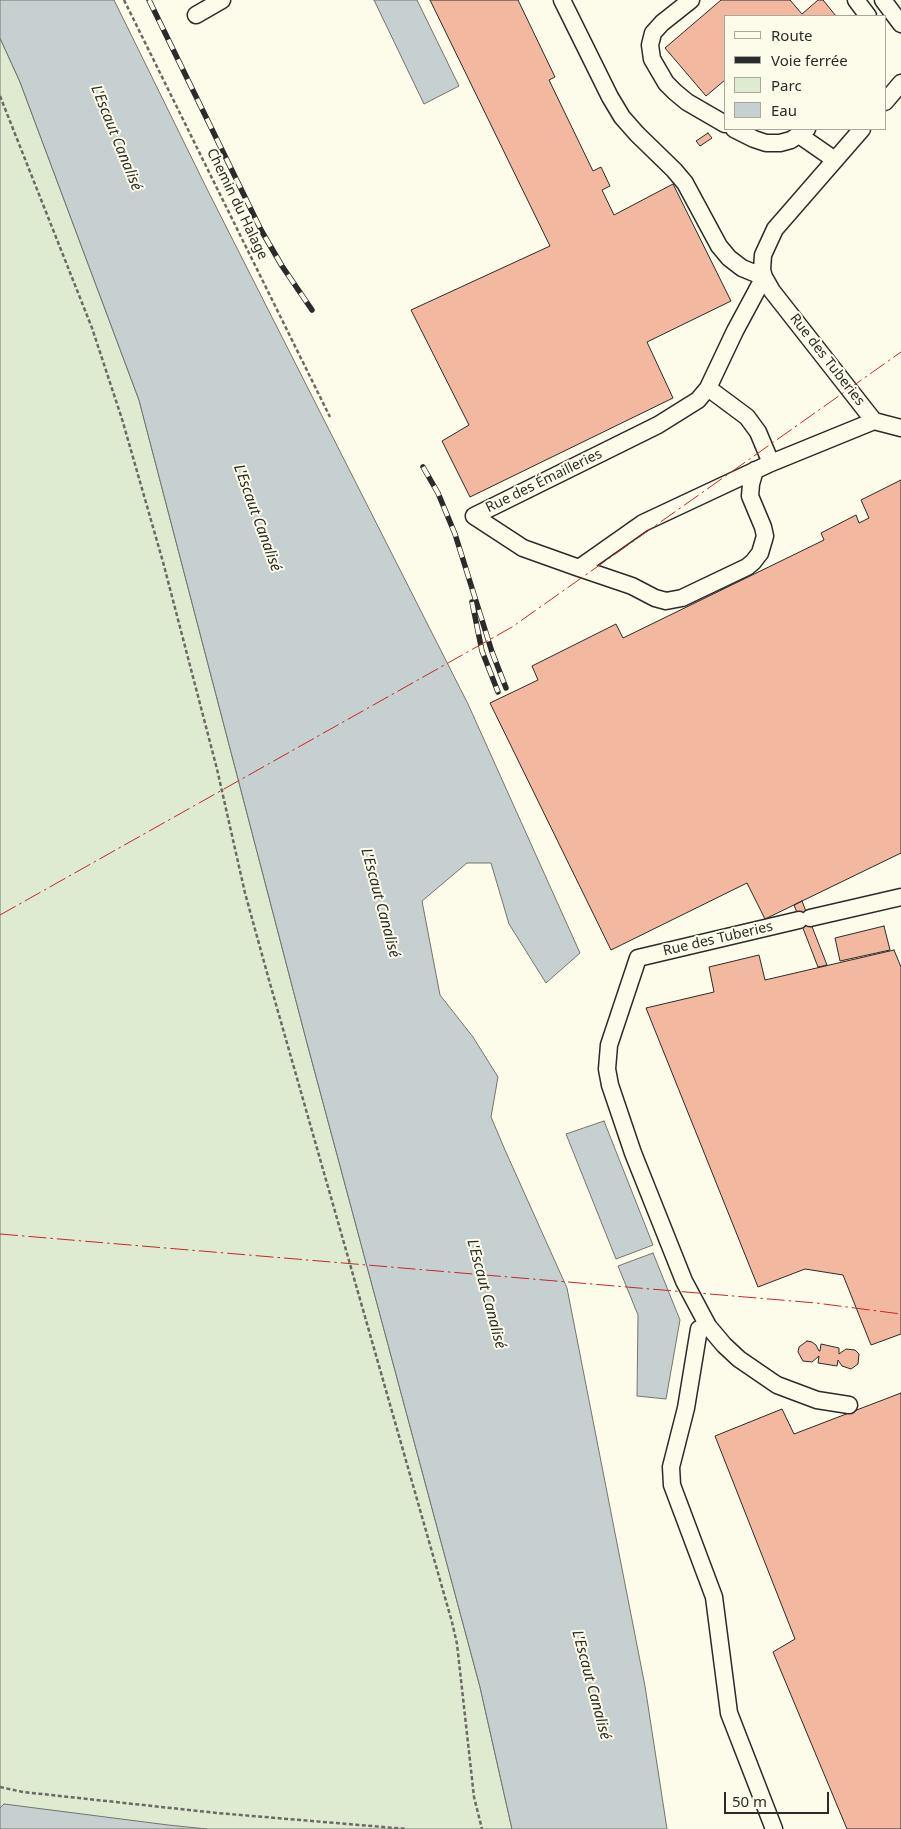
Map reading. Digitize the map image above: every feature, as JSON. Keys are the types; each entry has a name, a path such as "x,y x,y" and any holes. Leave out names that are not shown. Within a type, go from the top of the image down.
{"street":[{"path":"196,14 222,0"},
{"path":"562,0 610,97 622,117 685,183 719,246 729,258 742,268 764,277"},
{"path":"691,0 662,23 653,33 650,45 652,59 666,83 675,92 687,102 724,123"},
{"path":"856,0 867,15"},
{"path":"883,0 901,24"},
{"path":"886,101 901,83"},
{"path":"736,130 766,143 780,143 803,132 835,160"},
{"name":"Rue des Émailleries","path":"579,568 518,546 474,516 658,425 694,403 708,388 735,331 764,277 762,270 763,255 769,240 781,222 861,130"},
{"name":"Rue des Tuberies","path":"764,277 772,291 874,420"},
{"path":"708,388 747,417 758,432 771,463"},
{"path":"579,568 643,523 771,463 874,420 901,428"},
{"path":"579,568 632,586 655,598 666,601 682,598 747,567 760,553 765,536 749,492 755,470"},
{"name":"Rue des Tuberies","path":"849,1405 817,1400 796,1394 777,1385 747,1365 724,1345 708,1326 684,1281 633,1153 608,1074 607,1060 609,1045 638,958 901,897"},
{"path":"699,1329 688,1400 671,1468 672,1485 714,1597 729,1713 774,1829"}],"path":[{"name":"Chemin du Halage","path":"124,0 330,417"},
{"path":"0,96 92,328 119,411 163,562 217,770 256,932 452,1622 457,1644 474,1796 482,1829"},
{"path":"0,1787 23,1792 198,1811 407,1829"}],"green space":[{"path":"0,38 20,82 139,400 307,1043 480,1687 512,1829 0,1829"}],"water":[{"name":"L'Escaut Canalisé","path":"0,0 114,0 207,189 468,704 580,953 546,983 509,924 491,863 467,863 422,901 440,995 473,1037 498,1077 491,1117 567,1288 645,1686 667,1829 512,1829 480,1687 307,1043 139,400 20,82 0,38"},
{"path":"374,0 417,0 459,86 424,104"},
{"path":"604,1121 653,1245 616,1259 566,1134"},
{"path":"653,1253 680,1320 666,1399 637,1396 638,1315 618,1266"},
{"path":"4,1804 207,1829 0,1829 0,1808"}],"building":[{"path":"430,0 518,0 555,77 549,80 593,171 601,167 610,186 602,190 614,215 673,184 731,301 647,342 673,398 470,497 442,441 469,425 411,310 550,246"},
{"path":"721,0 790,0 802,14 818,0 823,0 835,15 724,15 724,81 706,96 665,48"},
{"path":"708,133 712,138 700,146 696,141"},
{"path":"901,480 901,853 765,919 747,883 611,950 490,703 538,680 532,666 616,624 623,638 824,540 821,533 856,515 859,523 869,518 861,500"},
{"path":"802,901 827,965 818,967 794,905"},
{"path":"884,926 890,950 840,961 835,938"},
{"path":"894,950 901,967 901,1334 871,1345 843,1275 805,1269 758,1287 646,1008 714,992 709,967 759,955 765,980"},
{"path":"807,1341 816,1345 819,1351 821,1344 839,1348 839,1354 846,1349 855,1350 859,1354 858,1364 851,1369 842,1366 838,1360 837,1366 818,1363 819,1356 812,1362 803,1361 798,1352 799,1347"},
{"path":"901,1393 901,1829 847,1829 773,1652 795,1639 715,1436 782,1409 794,1434"}],"railway":[{"path":"149,0 261,230 282,266 312,310"},
{"path":"423,467 438,493 455,534 492,652 506,688"},
{"path":"472,602 482,651 498,692"}],"power":[{"path":"0,915 512,627 901,352"},
{"path":"0,1234 816,1303 901,1314"}]}
